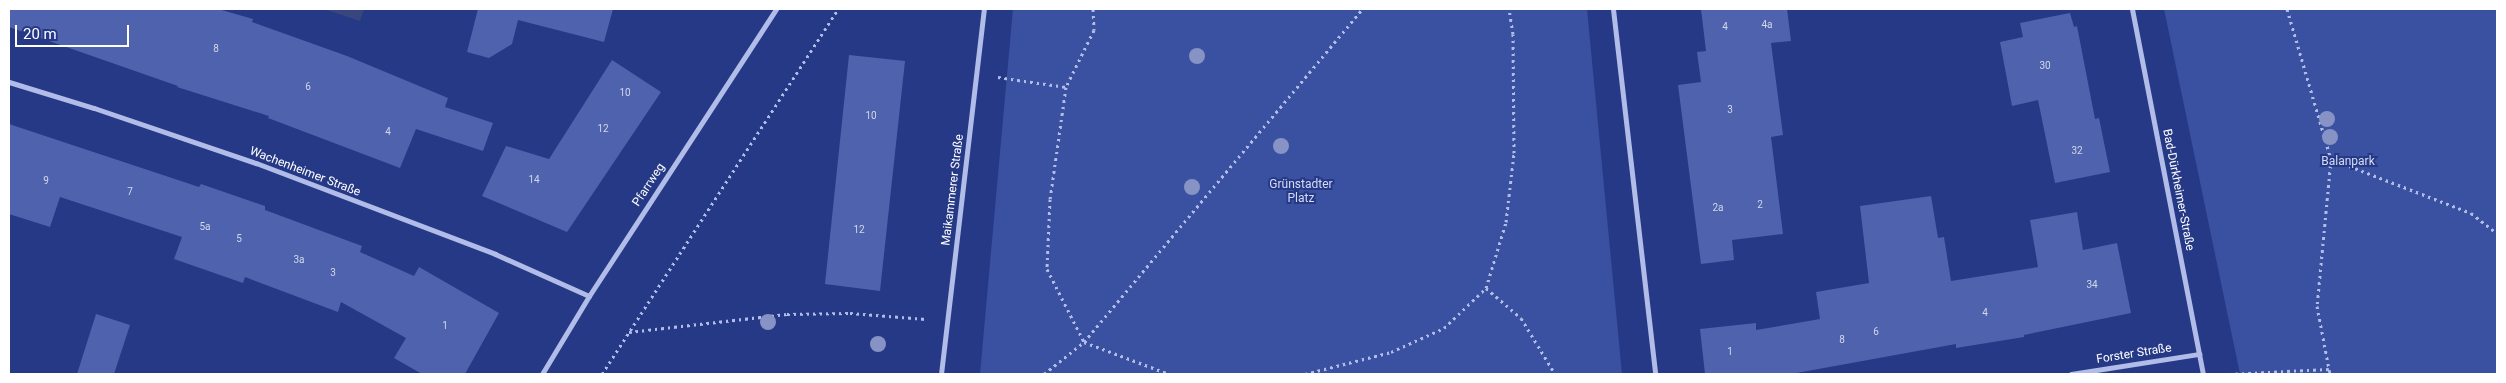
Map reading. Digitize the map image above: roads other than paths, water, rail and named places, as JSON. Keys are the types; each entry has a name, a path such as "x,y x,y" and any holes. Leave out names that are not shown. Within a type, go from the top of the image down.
{"street":[{"name":"Pfarrweg","path":"542,374 589,296 776,9"},
{"name":"Maikammerer Straße","path":"941,374 984,9"},
{"path":"1613,9 1655,374"},
{"name":"Bad-Dürkheimer-Straße","path":"2132,9 2203,374"},
{"name":"Wachenheimer Straße","path":"9,82 256,163 494,254 589,296"},
{"name":"Forster Straße","path":"2071,374 2200,354"}],"park label":[{"name":"Balanpark","path":"2348,162"},
{"name":"Grünstadter Platz","path":"1301,192"}]}
